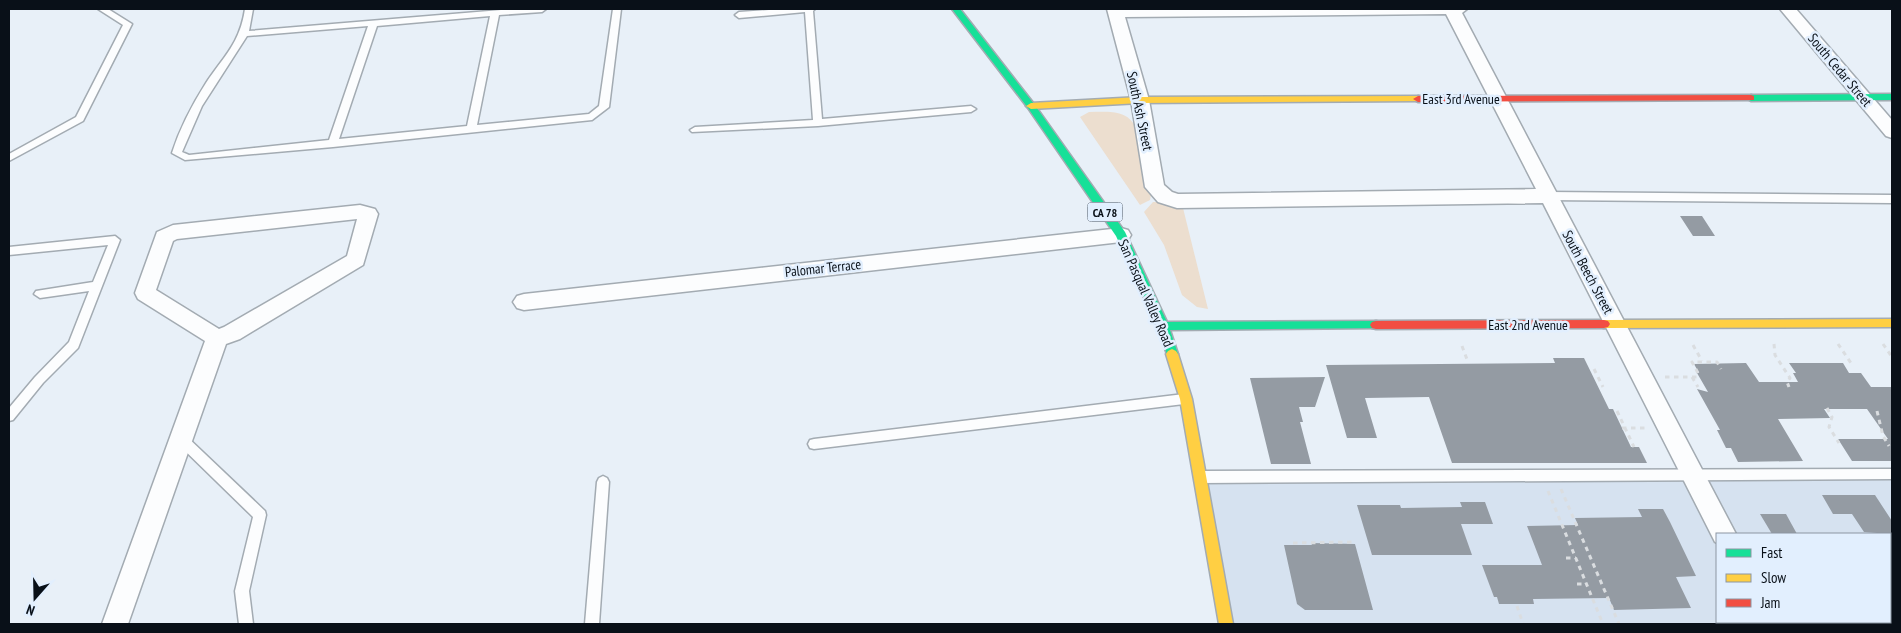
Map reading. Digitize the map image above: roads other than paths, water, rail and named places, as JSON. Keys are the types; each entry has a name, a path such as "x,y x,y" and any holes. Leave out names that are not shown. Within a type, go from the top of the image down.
{"street":[{"name":"San Pasqual Valley Road","path":"956,9 1031,106 1121,235 1163,326 1186,399 1226,624"},
{"name":"South Beech Street","path":"1452,9 1547,196 1616,324 1723,533"},
{"path":"1115,11 1459,9"},
{"name":"South Cedar Street","path":"1788,9 1892,132"},
{"name":"South Ash Street","path":"1115,11 1140,100 1155,188 1165,197 1177,201 1547,196"},
{"name":"East 3rd Avenue","path":"1031,106 1140,100 1892,97"},
{"path":"360,212 368,214 356,260 232,334 217,338 145,293 164,237 173,232 360,212"},
{"name":"Palomar Terrace","path":"524,302 1121,235"},
{"name":"East 2nd Avenue","path":"1163,326 1892,323"},
{"path":"115,624 217,338"}],"lane":[{"path":"9,158 80,119 128,24 102,9"},
{"path":"249,9 249,24 237,48 209,86 184,131 177,153 188,158 592,116 604,107 617,9"},
{"path":"244,34 542,9"},
{"path":"739,15 810,9 818,124"},
{"path":"471,130 494,13"},
{"path":"333,144 373,23"},
{"path":"694,130 818,124 971,109"},
{"path":"1547,196 1892,199"},
{"path":"9,251 115,240 74,345 39,380 9,416"},
{"path":"40,294 97,286"},
{"path":"814,444 1186,399"},
{"path":"180,438 260,515 242,591 246,624"},
{"path":"1200,477 1892,474"},
{"path":"592,624 602,482"}]}
